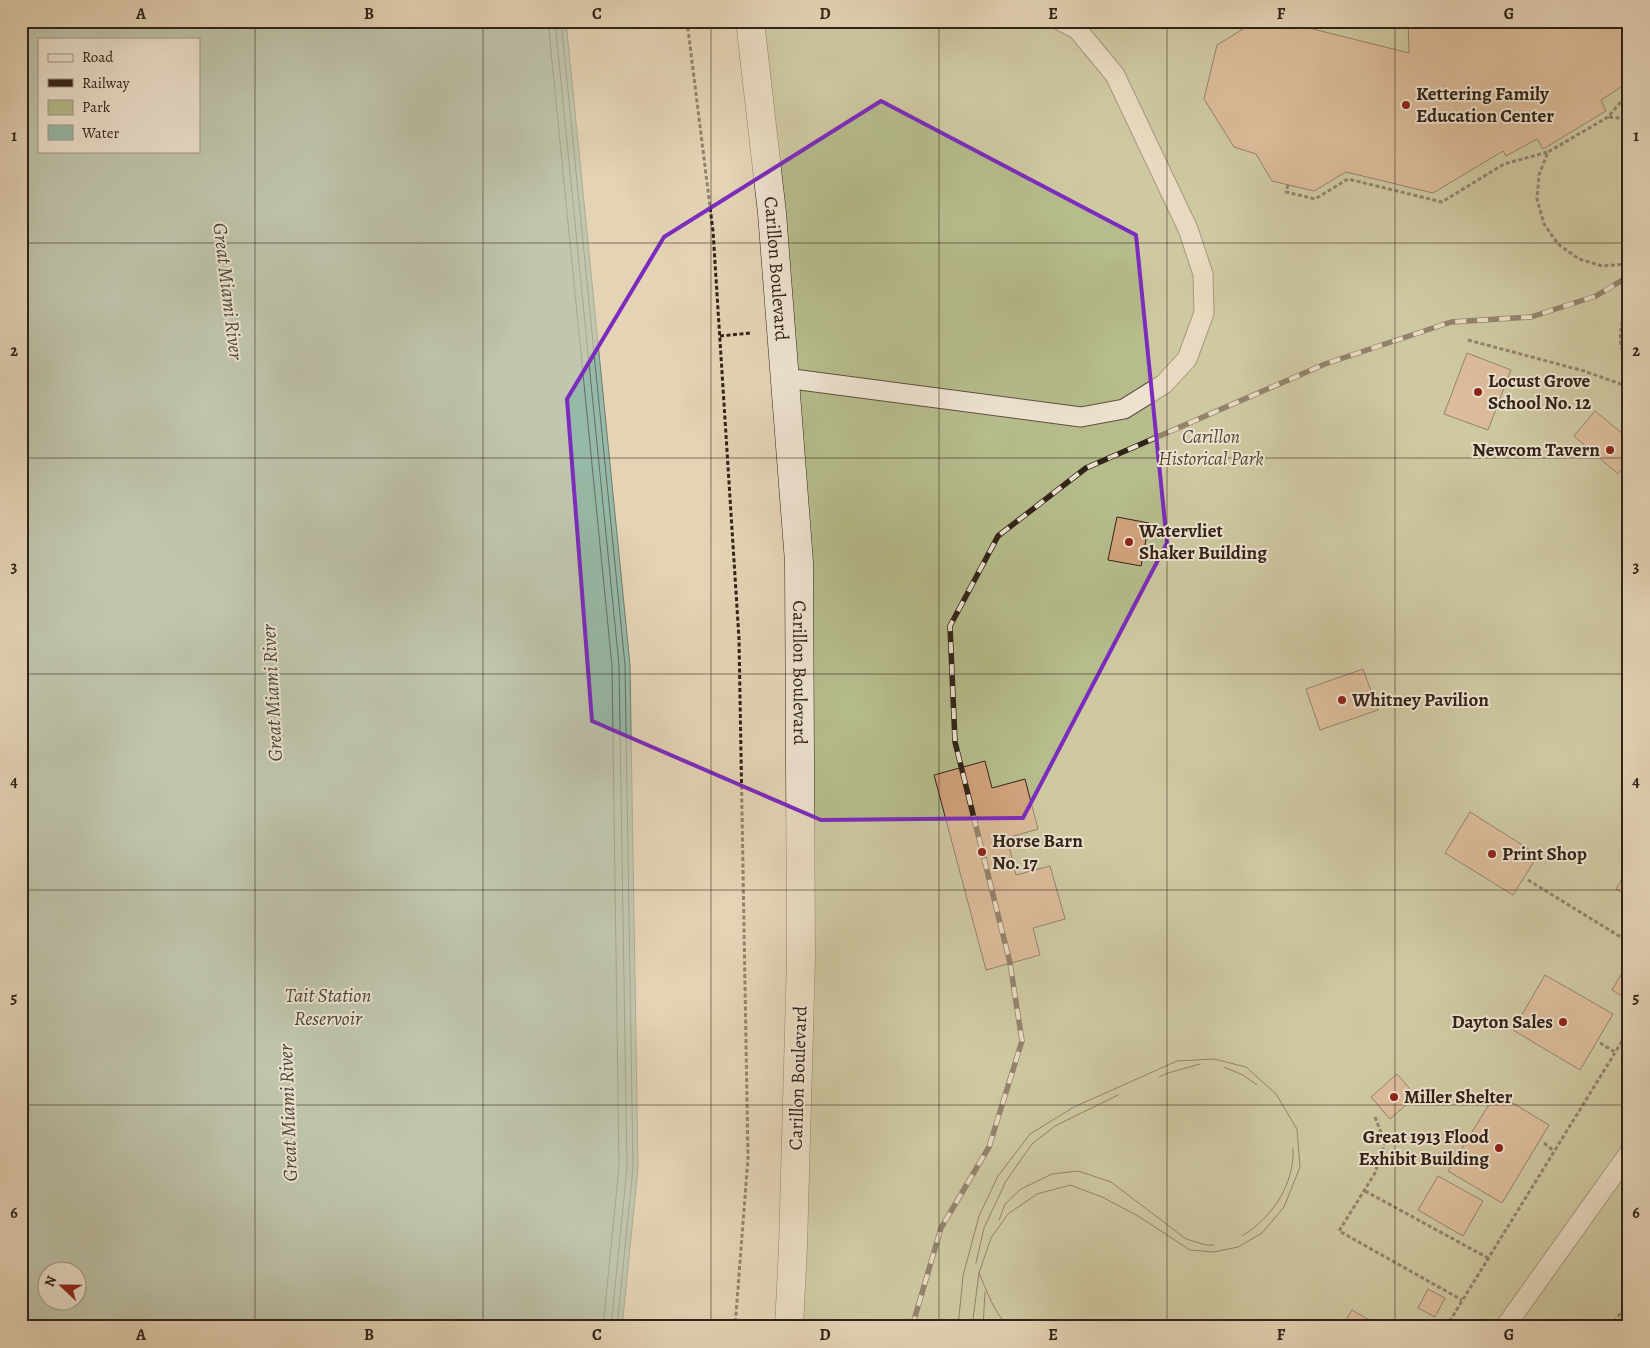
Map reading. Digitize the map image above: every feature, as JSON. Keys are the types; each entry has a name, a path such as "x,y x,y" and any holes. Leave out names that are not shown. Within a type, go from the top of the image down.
{"street":[{"name":"Carillon Boulevard","path":"750,21 772,213 800,562 801,947 789,1327"}],"lane":[{"path":"785,378 1081,417 1124,409 1164,384 1187,359 1204,313 1204,274 1188,229 1114,75 1078,29 1061,21"},
{"path":"1506,1327 1629,1153"}],"path":[{"path":"687,21 713,230 738,639 748,1158 735,1327"},
{"path":"1288,185 1286,192 1315,199 1348,179 1442,202 1504,164 1548,152 1608,117 1629,92"},
{"path":"1608,117 1629,119"},
{"path":"1548,152 1539,175 1537,200 1544,224 1558,244 1579,259 1602,266 1629,264"},
{"path":"1629,303 1620,323 1621,352 1629,364"},
{"path":"1468,340 1584,371 1629,387"},
{"path":"1621,433 1629,425"},
{"path":"1528,880 1629,942"},
{"path":"1446,1327 1629,1030"},
{"path":"1600,1043 1615,1052"},
{"path":"1375,1116 1385,1143 1375,1173 1339,1231 1462,1300"},
{"path":"1544,1143 1554,1151"},
{"path":"1365,1191 1488,1258"},
{"path":"1610,1327 1629,1302"}],"highlighted area":[{"path":"881,101 1136,235 1167,543 1023,818 821,820 592,721 567,399 664,237"}],"green space":[{"name":"Carillon Historical Park","path":"750,21 1629,21 1629,1327 789,1327 799,562"}],"water":[{"name":"Tait Station Reservoir","path":"21,21 566,21 630,665 638,1168 622,1327 21,1327"}],"building":[{"name":"Kettering Family Education Center","path":"1256,21 1281,21 1409,53 1408,21 1629,21 1629,74 1627,75 1629,82 1601,100 1606,111 1543,149 1537,139 1506,156 1503,151 1433,193 1346,172 1314,191 1272,181 1256,154 1234,147 1204,99 1217,45"},
{"name":"Locust Grove School No. 12","path":"1467,353 1511,370 1488,430 1444,414"},
{"name":"Newcom Tavern","path":"1595,411 1629,439 1629,462 1618,474 1574,436"},
{"name":"Watervliet Shaker Building","path":"1117,517 1149,523 1141,566 1108,560"},
{"name":"Whitney Pavilion","path":"1363,669 1378,710 1320,730 1306,689"},
{"name":"Horse Barn No. 17","path":"985,761 992,788 1025,779 1038,829 1007,838 1016,875 1050,866 1065,919 1033,928 1040,955 986,970 934,775"},
{"name":"Print Shop","path":"1470,812 1538,855 1513,895 1445,853"},
{"path":"1629,867 1629,897 1616,889"},
{"path":"1626,966 1629,968 1629,996 1627,999 1612,990"},
{"name":"Dayton Sales","path":"1545,975 1613,1014 1580,1070 1513,1030"},
{"name":"Miller Shelter","path":"1397,1074 1416,1096 1390,1119 1371,1097"},
{"name":"Great 1913 Flood Exhibit Building","path":"1496,1093 1549,1125 1502,1203 1448,1171"},
{"path":"1438,1176 1483,1201 1463,1236 1418,1210"},
{"path":"1428,1289 1445,1298 1435,1317 1418,1308"},
{"path":"1352,1310 1381,1327 1342,1327"}],"tram line":[{"path":"958,1327 963,1276 979,1216 998,1176 1030,1134 1074,1107 1177,1061 1214,1059 1246,1067 1276,1094 1297,1129 1300,1167 1284,1207 1262,1233 1238,1247 1214,1252 1190,1250 1138,1216 1102,1197 1070,1185 1037,1194 1008,1214 991,1238 979,1273 972,1327"},
{"path":"1159,1077 1200,1064"},
{"path":"1224,1067 1243,1075 1257,1085"},
{"path":"976,1263 984,1228 1006,1181 1032,1144 1055,1126 1118,1095"},
{"path":"1242,1236 1263,1220 1280,1199 1290,1174 1293,1148"},
{"path":"999,1220 1005,1204 1021,1189 1052,1174 1078,1171 1111,1182 1186,1239 1206,1245 1214,1245"},
{"path":"979,1273 995,1309 1009,1327"},
{"path":"983,1327 985,1292"}],"railway":[{"path":"912,1327 941,1228 989,1147 1022,1041 1010,963 955,742 950,626 998,536 1086,468 1325,364 1451,322 1531,317 1596,296 1629,276"}],"place":[{"name":"Kettering Family Education Center","path":"1406,105"},
{"name":"Locust Grove School No. 12","path":"1478,392"},
{"name":"Newcom Tavern","path":"1610,450"},
{"name":"Watervliet Shaker Building","path":"1129,542"},
{"name":"Whitney Pavilion","path":"1342,700"},
{"name":"Horse Barn No. 17","path":"982,852"},
{"name":"Print Shop","path":"1492,854"},
{"name":"Dayton Sales","path":"1563,1022"},
{"name":"Miller Shelter","path":"1394,1097"},
{"name":"Great 1913 Flood Exhibit Building","path":"1499,1148"}],"water label":[{"name":"Great Miami River","path":"228,291"},
{"name":"Great Miami River","path":"272,693"},
{"name":"Great Miami River","path":"288,1113"}]}
